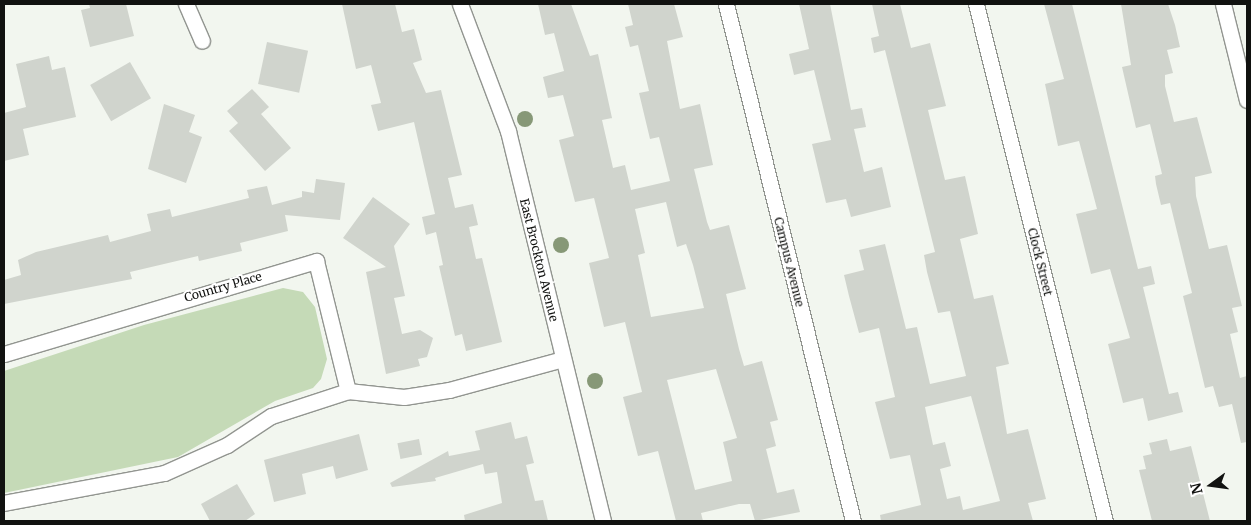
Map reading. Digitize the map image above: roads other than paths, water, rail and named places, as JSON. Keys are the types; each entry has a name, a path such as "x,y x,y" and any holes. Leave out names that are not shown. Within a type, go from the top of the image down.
{"street":[{"path":"186,4 202,41"},
{"name":"East Brockton Avenue","path":"460,4 508,131 603,521"},
{"name":"Campus Avenue","path":"726,4 853,521"},
{"name":"Clock Street","path":"976,4 1105,521"},
{"path":"1223,4 1241,46 1247,100"},
{"name":"Country Place","path":"4,354 316,261 348,391"},
{"path":"4,503 164,473 227,445 271,416 348,391 404,397 449,390 563,359"}]}
